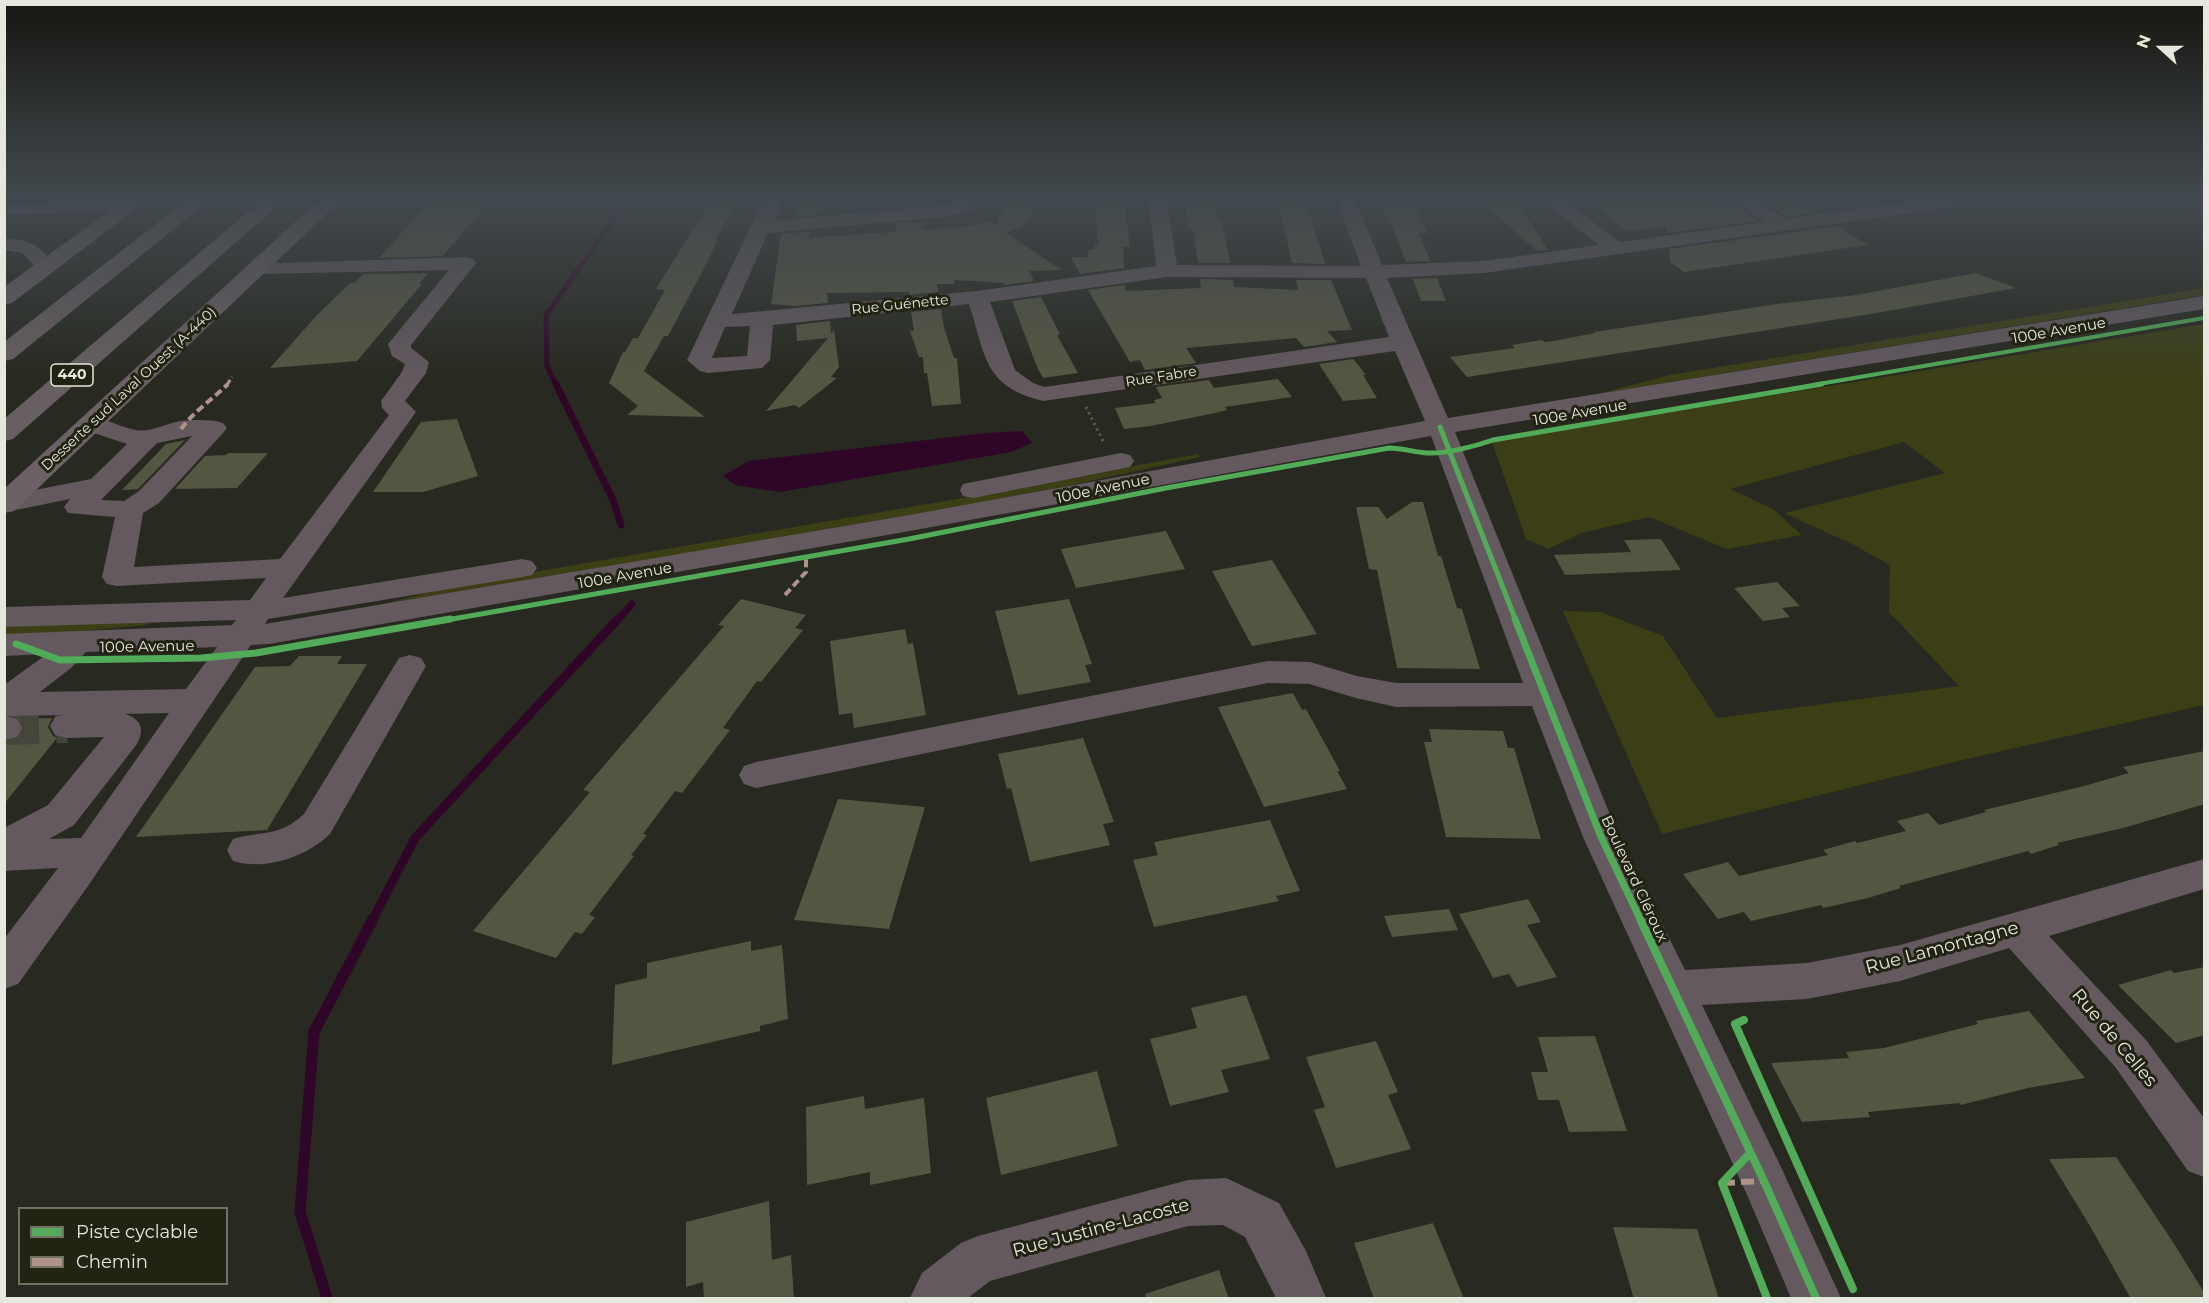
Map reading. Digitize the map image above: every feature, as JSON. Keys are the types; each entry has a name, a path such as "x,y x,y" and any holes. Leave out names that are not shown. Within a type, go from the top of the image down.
{"highway":[{"path":"4,354 124,260"},
{"name":"440","path":"4,433 205,260"}],"main road":[{"path":"4,298 57,260"},
{"name":"Desserte sud Laval Ouest (A-440)","path":"5,505 267,260"}],"street":[{"path":"40,260 46,268"},
{"path":"747,260 699,360 708,366 754,363 758,360 762,319"},
{"path":"1166,260 1167,271"},
{"name":"Boulevard Cléroux","path":"1369,260 1436,417 1601,837 1769,1191 1816,1299"},
{"name":"Rue Guénette","path":"719,321 762,319 977,297 1167,271 1374,272 1484,267 1534,260"},
{"path":"11,953 90,852 259,610 404,412 394,408 393,401 414,373 417,362 400,351 399,344 466,263 258,268"},
{"name":"100e Avenue","path":"4,617 84,629 241,637 279,633 803,542 1278,454 1436,417 2205,283"},
{"name":"Rue Fabre","path":"977,297 1004,373 1024,387 1043,394 1403,343"},
{"name":"100e Avenue","path":"4,645 84,629 259,610 373,594 869,509 1157,454 1436,417 2205,302"},
{"path":"91,424 129,437 148,438 181,429 214,428 149,496 130,508 78,507 148,438"},
{"path":"5,505 110,475 180,465"},
{"path":"5,715 60,660 84,629 117,577 130,508"},
{"path":"117,577 289,568"},
{"path":"246,850 266,849 298,840 317,824 410,666"},
{"path":"756,775 1268,672 1310,673 1356,687 1396,695 1543,694"},
{"path":"5,715 196,701"},
{"path":"4,846 62,815 125,735 125,728 118,724 67,726"},
{"path":"4,856 90,852"},
{"name":"Rue Lamontagne","path":"1673,989 1807,981 1900,963 2205,874"},
{"name":"Rue de Celles","path":"2015,928 2050,963 2131,1054 2205,1155"},
{"name":"Rue Justine-Lacoste","path":"935,1299 939,1290 978,1260 1188,1203 1226,1201 1262,1220 1290,1268 1301,1299"}],"path":[{"path":"1082,403 1095,421 1107,452"}],"green space":[{"path":"2204,288 2204,295 1597,394 1670,375"},
{"path":"2204,324 2204,705 1954,762 1662,834 1563,611 1601,612 1663,636 1717,718 1959,686 1889,612 1890,565 1852,544 1784,513 1945,473 1904,442 1730,489 1773,509 1802,535 1727,549 1649,517 1582,533 1548,549 1526,539 1492,442"},
{"path":"1198,454 1200,457 1012,498 365,609 441,589 487,580 968,497"},
{"path":"150,622 147,625 5,638 5,625"}],"shaded area":[{"path":"1022,431 1032,443 1011,452 780,492 735,485 723,476 749,461 986,433"}],"building":[{"path":"674,260 709,260 668,336 664,336 644,371 705,417 627,415 638,406 609,383 623,352 633,338 638,338 665,290 656,289"},
{"path":"777,260 1047,260 1062,270 1029,271 1034,281 1005,285 1004,283 955,280 954,284 937,284 938,292 909,295 909,292 827,293 828,303 795,306 771,304"},
{"path":"1072,260 1124,260 1124,268 1080,274"},
{"path":"1198,260 1229,260 1230,263 1198,263"},
{"path":"1291,260 1324,260 1325,264 1292,263"},
{"path":"1405,260 1430,261 1406,262"},
{"path":"1670,260 1767,260 1684,272"},
{"path":"428,273 419,284 422,284 357,361 270,368 317,315 350,283 355,283 363,274"},
{"path":"1976,273 2016,288 1877,313 1467,377 1450,357 1515,348 1512,345 1541,340 1554,341 1594,332 1777,304 1856,295"},
{"path":"1437,278 1446,301 1421,301 1413,279"},
{"path":"1200,279 1233,280 1234,287 1298,290 1296,280 1331,280 1352,330 1327,331 1337,342 1304,347 1296,338 1186,348 1196,363 1145,370 1140,360 1130,362 1088,290 1125,285 1125,291 1201,288"},
{"path":"1041,297 1060,334 1057,335 1078,373 1043,378 1037,367 1012,301"},
{"path":"941,309 944,328 954,358 957,358 961,404 932,406 927,373 924,373 923,357 919,357 910,331 914,331 911,312"},
{"path":"830,321 831,334 834,330 839,367 831,377 837,378 799,408 795,405 766,411 828,338 797,341 796,325"},
{"path":"1353,359 1366,375 1363,375 1377,398 1343,401 1319,364"},
{"path":"1278,379 1292,397 1225,407 1227,410 1151,426 1124,429 1115,408 1156,403 1154,400 1162,398 1156,387 1209,380 1214,388"},
{"path":"457,419 478,476 423,492 373,492 421,422"},
{"path":"185,440 138,489 122,490 166,444"},
{"path":"228,453 268,453 237,488 175,489 205,456"},
{"path":"1412,502 1423,502 1438,556 1441,556 1457,608 1462,609 1480,669 1397,668 1377,570 1369,569 1356,507 1378,507 1387,519"},
{"path":"1166,531 1185,569 1076,588 1061,549"},
{"path":"1661,539 1681,570 1565,575 1554,555 1631,552 1624,540"},
{"path":"1272,560 1317,634 1252,646 1212,571"},
{"path":"1777,582 1800,606 1782,608 1790,617 1763,621 1734,588"},
{"path":"741,599 806,615 795,628 803,630 761,682 757,681 723,728 730,730 682,793 675,791 643,834 647,835 631,855 634,856 589,915 595,917 582,934 575,932 556,958 473,931 590,792 583,790 724,626 718,625"},
{"path":"1069,599 1092,664 1085,665 1091,682 1018,695 995,611"},
{"path":"905,629 908,644 913,643 926,715 854,728 852,713 839,715 830,641"},
{"path":"299,656 342,656 337,664 367,664 267,830 136,837 255,667 290,666"},
{"path":"1293,693 1302,710 1306,709 1340,771 1337,771 1347,789 1264,807 1218,707"},
{"path":"52,718 48,727 53,736 57,738 4,804 4,742 19,738 24,729 19,719"},
{"path":"1429,729 1503,731 1508,748 1514,748 1541,839 1446,837 1424,742 1432,742"},
{"path":"1083,738 1114,822 1103,824 1110,845 1030,862 1011,788 1007,789 998,754"},
{"path":"2205,751 2205,804 2123,828 2057,843 2059,845 2031,854 2028,851 1899,886 1901,888 1868,898 1823,908 1821,905 1751,921 1744,912 1718,919 1683,874 1728,862 1739,876 1828,855 1823,850 1855,841 1857,843 1906,831 1897,821 1928,813 1939,825 1986,812 1984,810 2129,773 2123,767"},
{"path":"838,799 925,807 889,929 794,920"},
{"path":"1270,820 1300,891 1276,896 1279,901 1154,927 1133,860 1158,855 1154,842"},
{"path":"1528,899 1541,922 1527,925 1557,977 1517,987 1509,974 1493,978 1459,914"},
{"path":"1449,909 1458,930 1392,937 1384,916"},
{"path":"751,941 751,951 782,945 788,1019 760,1026 760,1031 612,1065 615,985 647,978 647,963"},
{"path":"2205,967 2205,1035 2176,1043 2118,985 2171,970 2174,973"},
{"path":"1246,995 1270,1059 1221,1070 1229,1092 1170,1106 1150,1039 1197,1028 1191,1008"},
{"path":"2029,1011 2085,1078 2028,1088 1961,1105 1959,1103 1868,1112 1870,1117 1802,1122 1771,1063 1849,1058 1846,1052 1884,1048 1978,1024 1976,1021"},
{"path":"1595,1036 1627,1131 1569,1132 1559,1100 1538,1100 1531,1072 1548,1072 1538,1037"},
{"path":"1376,1041 1398,1092 1388,1095 1411,1149 1336,1168 1314,1110 1325,1107 1306,1057"},
{"path":"1097,1071 1118,1146 1001,1175 986,1098"},
{"path":"864,1096 865,1109 924,1098 931,1173 870,1185 870,1172 807,1185 806,1107"},
{"path":"2116,1157 2173,1242 2205,1294 2205,1299 2131,1299 2049,1159"},
{"path":"769,1201 772,1260 791,1255 794,1299 704,1299 703,1282 686,1287 686,1222"},
{"path":"1433,1223 1464,1299 1374,1299 1354,1243"},
{"path":"1613,1227 1697,1229 1719,1299 1634,1299"},
{"path":"1219,1270 1229,1299 1146,1299 1145,1294"}],"waterway":[{"path":"556,385 547,366 546,315 585,260"},
{"path":"556,384 613,500 621,525"},
{"path":"617,621 632,604"},
{"path":"372,921 415,838 618,619"},
{"path":"327,1298 300,1212 314,1032 373,919"}],"tunnel":[{"path":"5,728 67,726"}],"marked path":[{"path":"181,429 191,415 212,400 232,380 232,377"},
{"path":"785,595 806,572 806,557"},
{"path":"1722,1183 1764,1181"}],"cycle path":[{"path":"16,644 60,660 201,658 256,653 909,539 1166,488 1389,448 1407,448 1428,453 1477,446 1493,440 2204,318"},
{"path":"1440,427 1601,837 1764,1181 1816,1298"},
{"path":"1744,1020 1735,1024 1853,1289"},
{"path":"1750,1153 1722,1183 1767,1298"}]}
